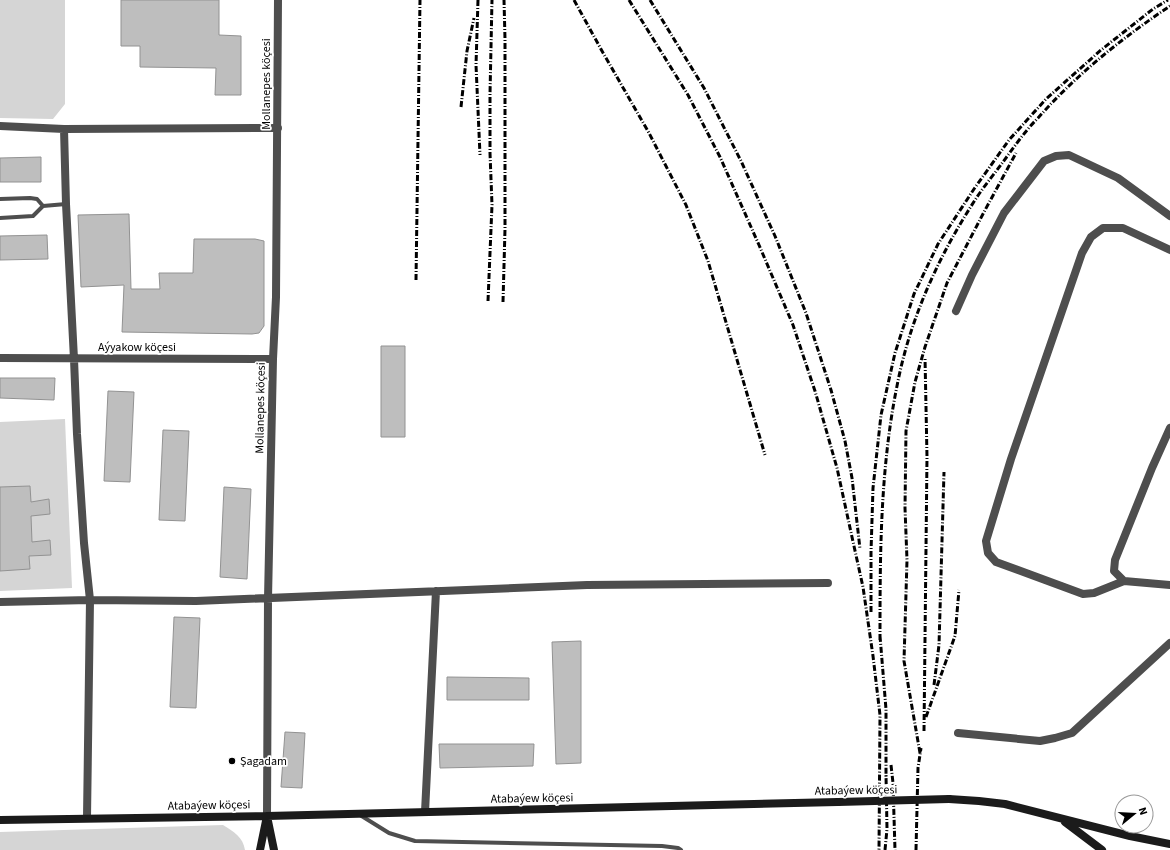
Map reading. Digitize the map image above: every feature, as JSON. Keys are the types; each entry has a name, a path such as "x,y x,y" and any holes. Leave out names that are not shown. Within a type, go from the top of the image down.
{"main road":[{"name":"Atabaýew köçesi","path":"0,820 358,814 949,799 1005,804 1063,820 1170,844"},
{"name":"Mollanepes köçesi","path":"260,850 267,816"},
{"name":"Mollanepes köçesi","path":"267,816 274,850"},
{"name":"Atabaýew köçesi","path":"1063,820 1102,850"}],"street":[{"name":"Mollanepes köçesi","path":"267,816 268,599 273,359 276,298 278,0"},
{"path":"0,126 64,129 278,128"},
{"path":"64,129 77,434 84,543 90,600 87,818"},
{"path":"956,310 1004,213 1044,161 1056,156 1069,155 1118,178 1170,216"},
{"path":"1170,250 1123,228 1103,228 1091,237 1082,253 1011,459 986,541 988,553 996,562 1082,594 1094,593 1124,581 1170,585"},
{"name":"Aýyakow köçesi","path":"0,358 273,359"},
{"path":"1124,581 1114,570 1115,560 1152,468 1170,428"},
{"path":"0,602 268,599 587,585 828,583"},
{"path":"425,812 436,591"},
{"path":"958,733 1040,741 1072,733 1170,643"}],"lane":[{"path":"0,199 37,198 43,206"},
{"path":"0,218 32,216 43,206 66,204"},
{"path":"358,814 388,833 415,841 662,846 678,848 681,850"}],"shaded area":[{"path":"0,0 65,0 65,104 53,119 0,118"},
{"path":"65,419 72,588 0,591 0,422"},
{"path":"223,825 240,838 245,850 0,850 0,832"}],"building":[{"path":"121,0 219,0 219,35 241,36 241,95 215,95 216,68 140,67 140,46 121,46"},
{"path":"41,157 41,182 0,182 0,158"},
{"path":"129,214 131,289 160,289 159,273 193,273 194,239 255,239 264,241 264,326 259,333 122,332 124,285 81,287 78,215"},
{"path":"47,235 48,259 0,260 0,236"},
{"path":"381,346 405,346 405,437 381,437"},
{"path":"0,378 55,378 54,400 0,398"},
{"path":"108,391 134,392 130,482 104,481"},
{"path":"163,430 189,431 185,521 159,520"},
{"path":"30,486 31,502 49,499 50,514 31,516 32,542 50,540 51,555 29,556 30,569 0,571 0,487"},
{"path":"224,487 251,489 247,579 220,577"},
{"path":"174,617 200,618 196,708 170,707"},
{"path":"581,641 581,763 556,764 552,642"},
{"path":"447,677 529,678 529,700 447,700"},
{"path":"285,732 305,733 302,788 281,787"},
{"path":"439,744 534,744 533,766 440,768"}],"railway":[{"path":"416,280 420,0"},
{"path":"478,0 476,65 480,155"},
{"path":"488,301 492,205 490,153 492,0"},
{"path":"503,302 505,229 504,0"},
{"path":"574,0 649,133 686,205 708,261 765,455"},
{"path":"629,0 688,95 720,157 793,325 815,391 837,468 863,587 873,656 880,715 879,850"},
{"path":"650,0 704,88 741,161 775,236 806,313 831,390 845,441 852,478 860,549"},
{"path":"871,612 873,488 881,415 895,353 914,294 938,244 974,189 1009,140 1046,99 1101,50 1153,9 1168,0"},
{"path":"880,640 882,513 891,418 897,386 910,336 918,312 938,264 977,197 1029,128 1068,87 1100,58 1134,31 1170,6"},
{"path":"461,107 467,51 474,18"},
{"path":"920,753 904,661 907,560 905,508 906,431 915,382 925,347 947,283 1016,153"},
{"path":"924,731 927,457 925,357"},
{"path":"934,685 939,645 944,472"},
{"path":"926,717 955,636 959,590"},
{"path":"880,636 886,709 886,779"},
{"path":"916,850 918,768 921,748"},
{"path":"891,765 895,850"},
{"path":"885,850 887,829 886,775"}],"place":[{"name":"Şagadam","path":"232,761"}]}
